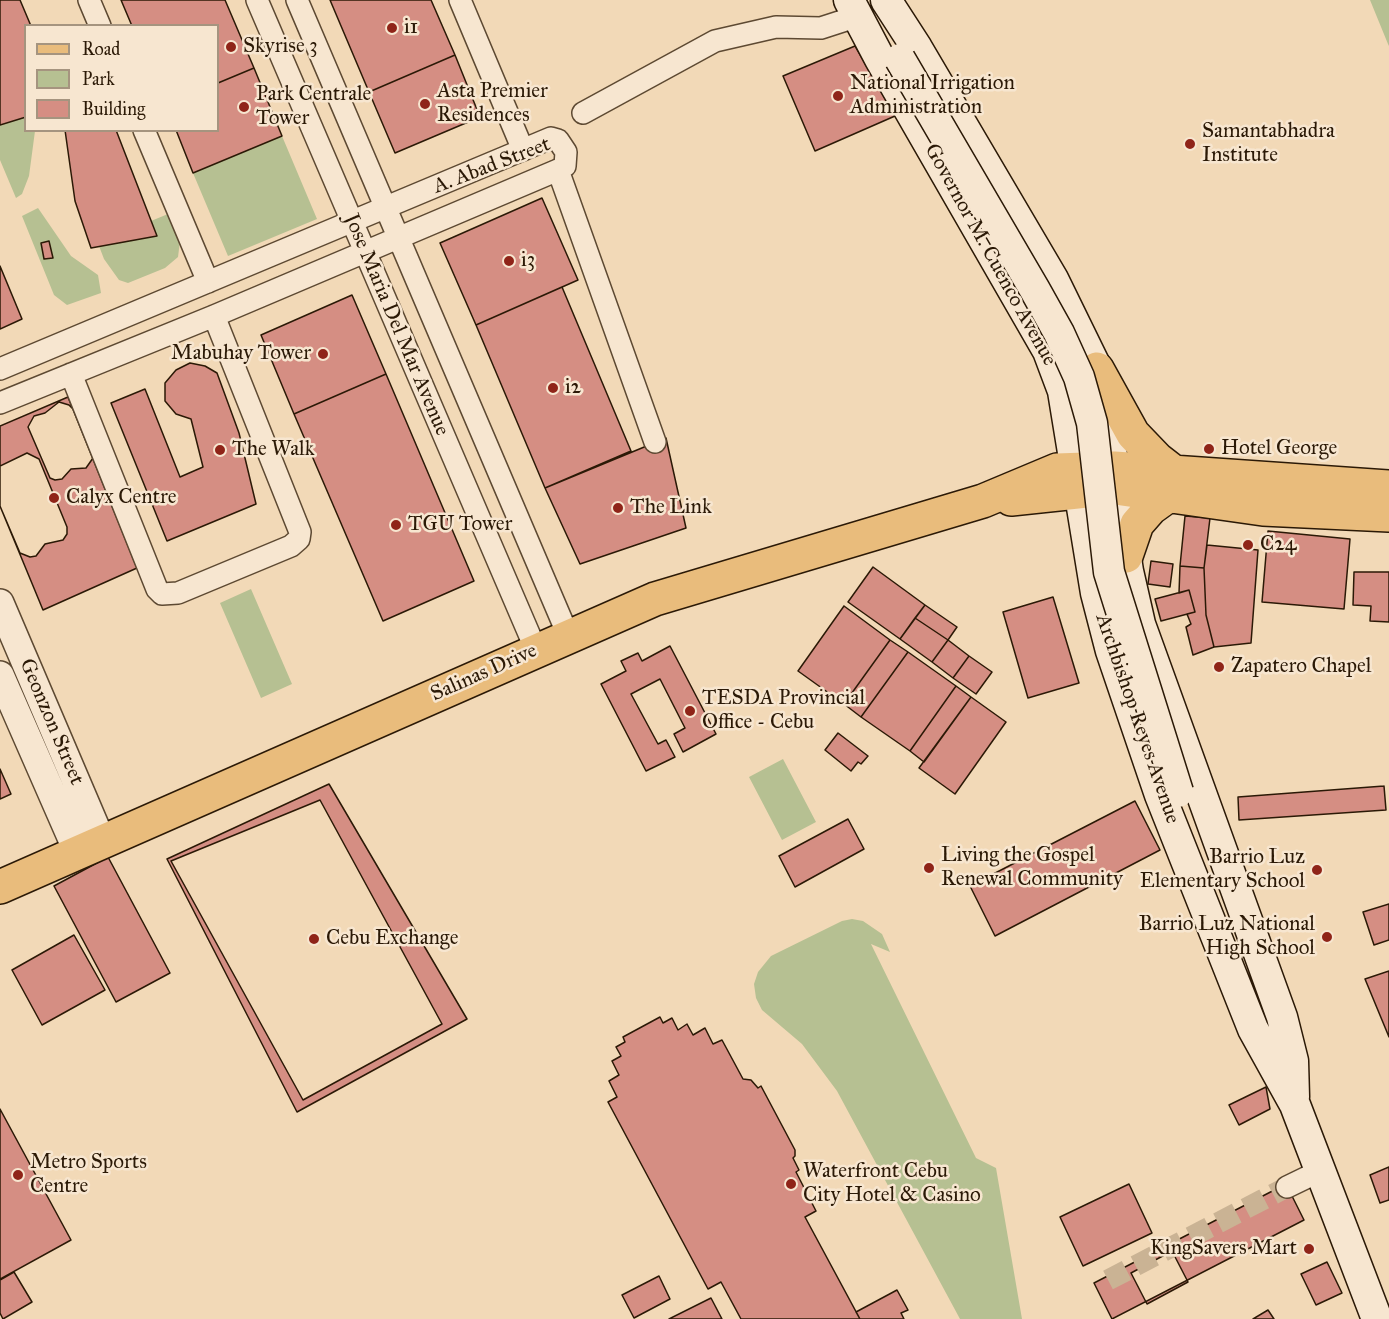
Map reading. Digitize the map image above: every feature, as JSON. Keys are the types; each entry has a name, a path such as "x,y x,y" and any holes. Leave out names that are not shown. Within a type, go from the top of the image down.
{"main road":[{"name":"Governor M. Cuenco Avenue","path":"886,0 917,48 1053,279 1096,367 1109,426 1115,478"},
{"name":"Governor M. Cuenco Avenue","path":"858,5 880,59 1028,314 1057,376 1063,391 1076,480"},
{"name":"Archbishop Reyes Avenue","path":"858,5 900,59 1035,290 1059,333 1079,377 1092,423 1109,572 1178,792 1263,1008 1294,1103 1377,1319"},
{"path":"1057,376 1070,383 1079,383 1087,378 1096,367 1133,434 1157,459 1172,484 1263,509 1389,515"},
{"name":"Archbishop Reyes Avenue","path":"1115,478 1127,564 1140,624 1282,1017 1293,1061 1294,1103"},
{"name":"Salinas Drive","path":"0,887 655,598 983,501 1076,480 1115,478 1172,484"},
{"name":"Archbishop Reyes Avenue","path":"1076,480 1094,583 1111,651 1160,795 1253,1029 1294,1103"},
{"path":"1094,583 1098,574 1105,567 1127,564 1137,524 1172,484 1389,487"}],"street":[{"path":"89,0 99,24"},
{"name":"Jose Maria Del Mar Avenue","path":"257,0 536,650"},
{"name":"Jose Maria Del Mar Avenue","path":"297,0 568,635"},
{"path":"460,0 524,150"},
{"path":"583,113 715,41 776,27 821,28 858,5"},
{"path":"145,132 208,282"},
{"name":"A. Abad Street","path":"0,369 551,138 558,140 567,159 565,166 558,170 214,316 0,403"},
{"path":"558,170 655,442"},
{"path":"71,374 157,589 162,594 178,593 193,584 291,546 299,539 300,532 293,507 214,316"},
{"name":"Geonzon Street","path":"0,603 90,847"},
{"name":"Geonzon Street","path":"0,675 90,847"},
{"path":"1287,1187 1320,1171"}],"green space":[{"path":"1370,0 1389,0 1389,46 1388,44"},
{"path":"24,117 24,132 35,132 29,176 22,194 16,198 0,160 0,125"},
{"path":"282,136 317,219 228,256 193,173"},
{"path":"38,208 71,256 98,275 101,293 67,305 54,295 22,216"},
{"path":"168,214 180,241 178,257 165,268 128,283 119,280 104,259 99,246 157,236 151,221"},
{"path":"251,589 292,684 261,698 220,603"},
{"path":"783,759 816,822 782,840 749,777"},
{"path":"852,919 863,921 882,934 890,952 871,944 976,1158 996,1168 1022,1319 960,1319 837,1091 802,1044 762,1010 756,998 754,984 758,972 771,956 842,921"}],"building":[{"path":"0,0 20,0 30,24 24,24 24,118 0,125"},
{"name":"Skyrise 3","path":"121,0 225,0 254,68 219,83 219,24 131,24"},
{"name":"i1","path":"330,0 431,0 455,55 369,92"},
{"name":"National Irrigation Administration","path":"855,46 895,116 815,151 783,76"},
{"name":"Asta Premier Residences","path":"455,55 480,117 395,153 369,92"},
{"name":"Park Centrale Tower","path":"254,68 282,136 193,173 177,132 219,132 219,83"},
{"path":"65,132 117,132 157,236 91,248 75,201"},
{"name":"i3","path":"542,198 578,280 476,325 440,243"},
{"path":"49,241 53,258 44,259 41,243"},
{"path":"0,266 22,319 0,329"},
{"name":"i2","path":"562,287 631,451 545,488 476,325"},
{"name":"Mabuhay Tower","path":"352,295 386,374 294,414 261,335"},
{"name":"The Walk","path":"190,363 205,366 217,373 239,433 256,504 167,541 111,403 145,389 180,477 203,467 191,419 176,414 165,401 165,383 176,370"},
{"name":"TGU Tower","path":"386,374 474,581 383,621 294,414"},
{"name":"Calyx Centre","path":"68,397 137,568 43,610 0,506 0,426"},
{"path":"59,402 69,405 74,410 93,458 86,468 71,469 62,479 55,480 50,478 28,427 34,416 45,413"},
{"name":"The Link","path":"666,438 686,528 580,564 545,488"},
{"path":"27,453 39,459 67,527 67,534 63,540 45,544 36,556 30,557 20,553 0,506 0,466"},
{"path":"1185,516 1210,518 1204,568 1180,566"},
{"path":"1268,531 1350,539 1344,609 1262,602"},
{"path":"1207,545 1258,550 1251,643 1214,647 1206,615 1204,568"},
{"path":"1151,561 1173,564 1170,587 1148,584"},
{"path":"1180,566 1204,568 1206,615 1214,647 1193,655 1186,627 1191,624 1187,614 1195,612 1189,590 1179,593"},
{"path":"873,567 925,605 900,639 848,602"},
{"path":"1354,572 1389,572 1389,622 1370,621 1371,606 1353,605"},
{"path":"1189,590 1195,612 1161,621 1155,599"},
{"path":"1053,597 1079,683 1028,698 1003,612"},
{"path":"925,605 957,627 948,640 915,618"},
{"path":"844,606 890,640 844,704 798,671"},
{"path":"915,618 948,640 932,662 900,639"},
{"path":"890,640 908,652 861,717 844,704"},
{"path":"948,640 969,656 953,678 932,662"},
{"name":"TESDA Provincial Office - Cebu","path":"670,646 716,734 683,752 674,734 685,728 660,679 631,694 658,744 666,740 675,757 646,771 601,684 626,671 621,661 638,653 642,661"},
{"path":"908,652 956,686 910,751 861,717"},
{"path":"969,656 992,672 976,694 953,678"},
{"path":"956,686 971,697 924,762 910,751"},
{"path":"971,697 1006,722 955,794 919,768"},
{"path":"838,733 868,756 861,764 858,762 851,771 825,750"},
{"path":"0,769 11,794 0,799"},
{"name":"Cebu Exchange","path":"329,784 467,1019 297,1112 167,859"},
{"path":"1384,786 1386,810 1239,820 1238,797"},
{"name":"Cebu Exchange","path":"320,800 442,1024 303,1100 171,861"},
{"path":"1135,801 1160,850 995,936 970,886"},
{"path":"848,819 864,849 795,887 779,856"},
{"path":"108,857 170,973 116,1002 54,886"},
{"path":"1389,904 1389,940 1374,945 1363,912"},
{"path":"74,935 105,990 42,1025 12,970"},
{"path":"1389,971 1389,1037 1365,979"},
{"name":"Waterfront Cebu City Hotel & Casino","path":"660,1017 663,1023 672,1018 678,1030 687,1024 693,1035 705,1028 713,1044 722,1040 743,1079 751,1080 758,1088 761,1086 795,1150 793,1158 799,1170 796,1172 816,1211 805,1217 860,1319 741,1319 721,1282 708,1289 608,1102 617,1097 609,1081 619,1075 612,1061 621,1056 616,1047 625,1042 623,1037"},
{"path":"1266,1087 1270,1109 1239,1125 1229,1105"},
{"name":"Metro Sports Centre","path":"0,1109 71,1240 0,1279"},
{"path":"1389,1167 1389,1200 1380,1203 1370,1175"},
{"path":"1129,1184 1152,1233 1083,1266 1060,1217"},
{"path":"1286,1184 1304,1220 1112,1319 1094,1283"},
{"path":"1172,1251 1188,1282 1147,1304 1131,1273"},
{"path":"1327,1262 1342,1293 1316,1305 1301,1274"},
{"path":"14,1272 32,1302 3,1319 0,1313 0,1280"},
{"path":"659,1276 670,1299 634,1318 622,1295"},
{"path":"897,1290 908,1310 901,1313 904,1319 860,1319 856,1312"},
{"path":"711,1298 722,1319 669,1319"},
{"path":"1268,1310 1274,1319 1253,1319"}],"tunnel":[{"path":"1108,1280 1287,1187"}],"place":[{"name":"i1","path":"392,28"},
{"name":"Skyrise 3","path":"231,47"},
{"name":"National Irrigation Administration","path":"838,96"},
{"name":"Asta Premier Residences","path":"425,104"},
{"name":"Park Centrale Tower","path":"244,107"},
{"name":"Samantabhadra Institute","path":"1190,144"},
{"name":"i3","path":"509,261"},
{"name":"Mabuhay Tower","path":"323,354"},
{"name":"i2","path":"553,388"},
{"name":"Hotel George","path":"1209,449"},
{"name":"The Walk","path":"220,450"},
{"name":"Calyx Centre","path":"54,498"},
{"name":"The Link","path":"618,508"},
{"name":"TGU Tower","path":"396,525"},
{"name":"C24","path":"1248,545"},
{"name":"Zapatero Chapel","path":"1219,667"},
{"name":"TESDA Provincial Office - Cebu","path":"690,711"},
{"name":"Living the Gospel Renewal Community","path":"929,868"},
{"name":"Barrio Luz Elementary School","path":"1317,870"},
{"name":"Barrio Luz National High School","path":"1327,937"},
{"name":"Cebu Exchange","path":"314,939"},
{"name":"Metro Sports Centre","path":"18,1175"},
{"name":"Waterfront Cebu City Hotel & Casino","path":"791,1184"},
{"name":"KingSavers Mart","path":"1309,1249"}]}
